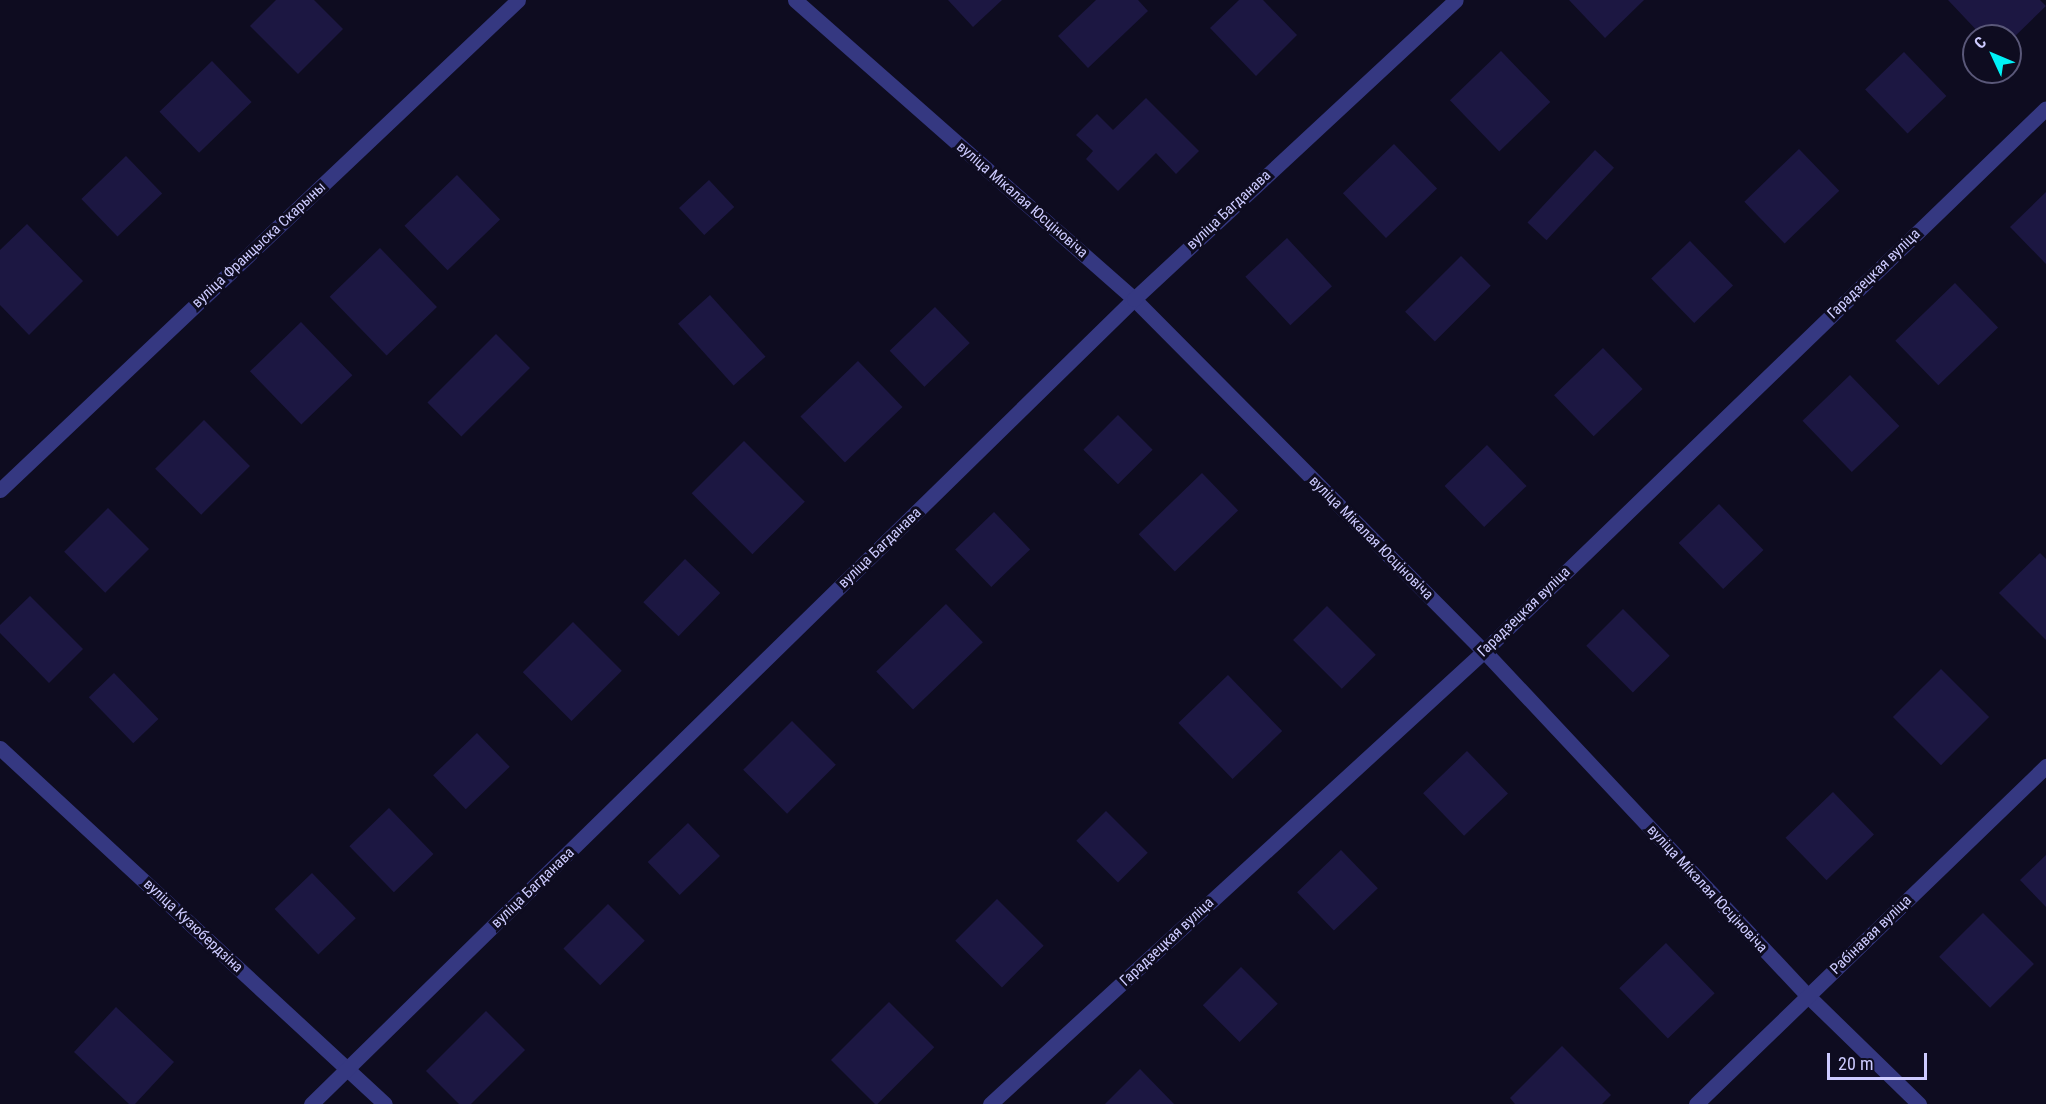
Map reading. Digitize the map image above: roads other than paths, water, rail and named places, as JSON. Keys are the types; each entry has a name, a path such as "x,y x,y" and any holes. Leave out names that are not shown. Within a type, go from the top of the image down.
{"street":[{"name":"вуліца Францыска Скарыны","path":"0,490 518,0"},
{"name":"вуліца Мікалая Юсціновіча","path":"795,0 1134,299 1484,651 1808,996 1919,1104"},
{"name":"вуліца Багданава","path":"311,1104 1134,299 1456,0"},
{"name":"Гарадзецкая вуліца","path":"990,1104 1484,651 2046,108"},
{"name":"вуліца Кузюбердзіна","path":"0,748 385,1104"},
{"name":"Рабінавая вуліца","path":"1696,1104 2046,766"}]}
